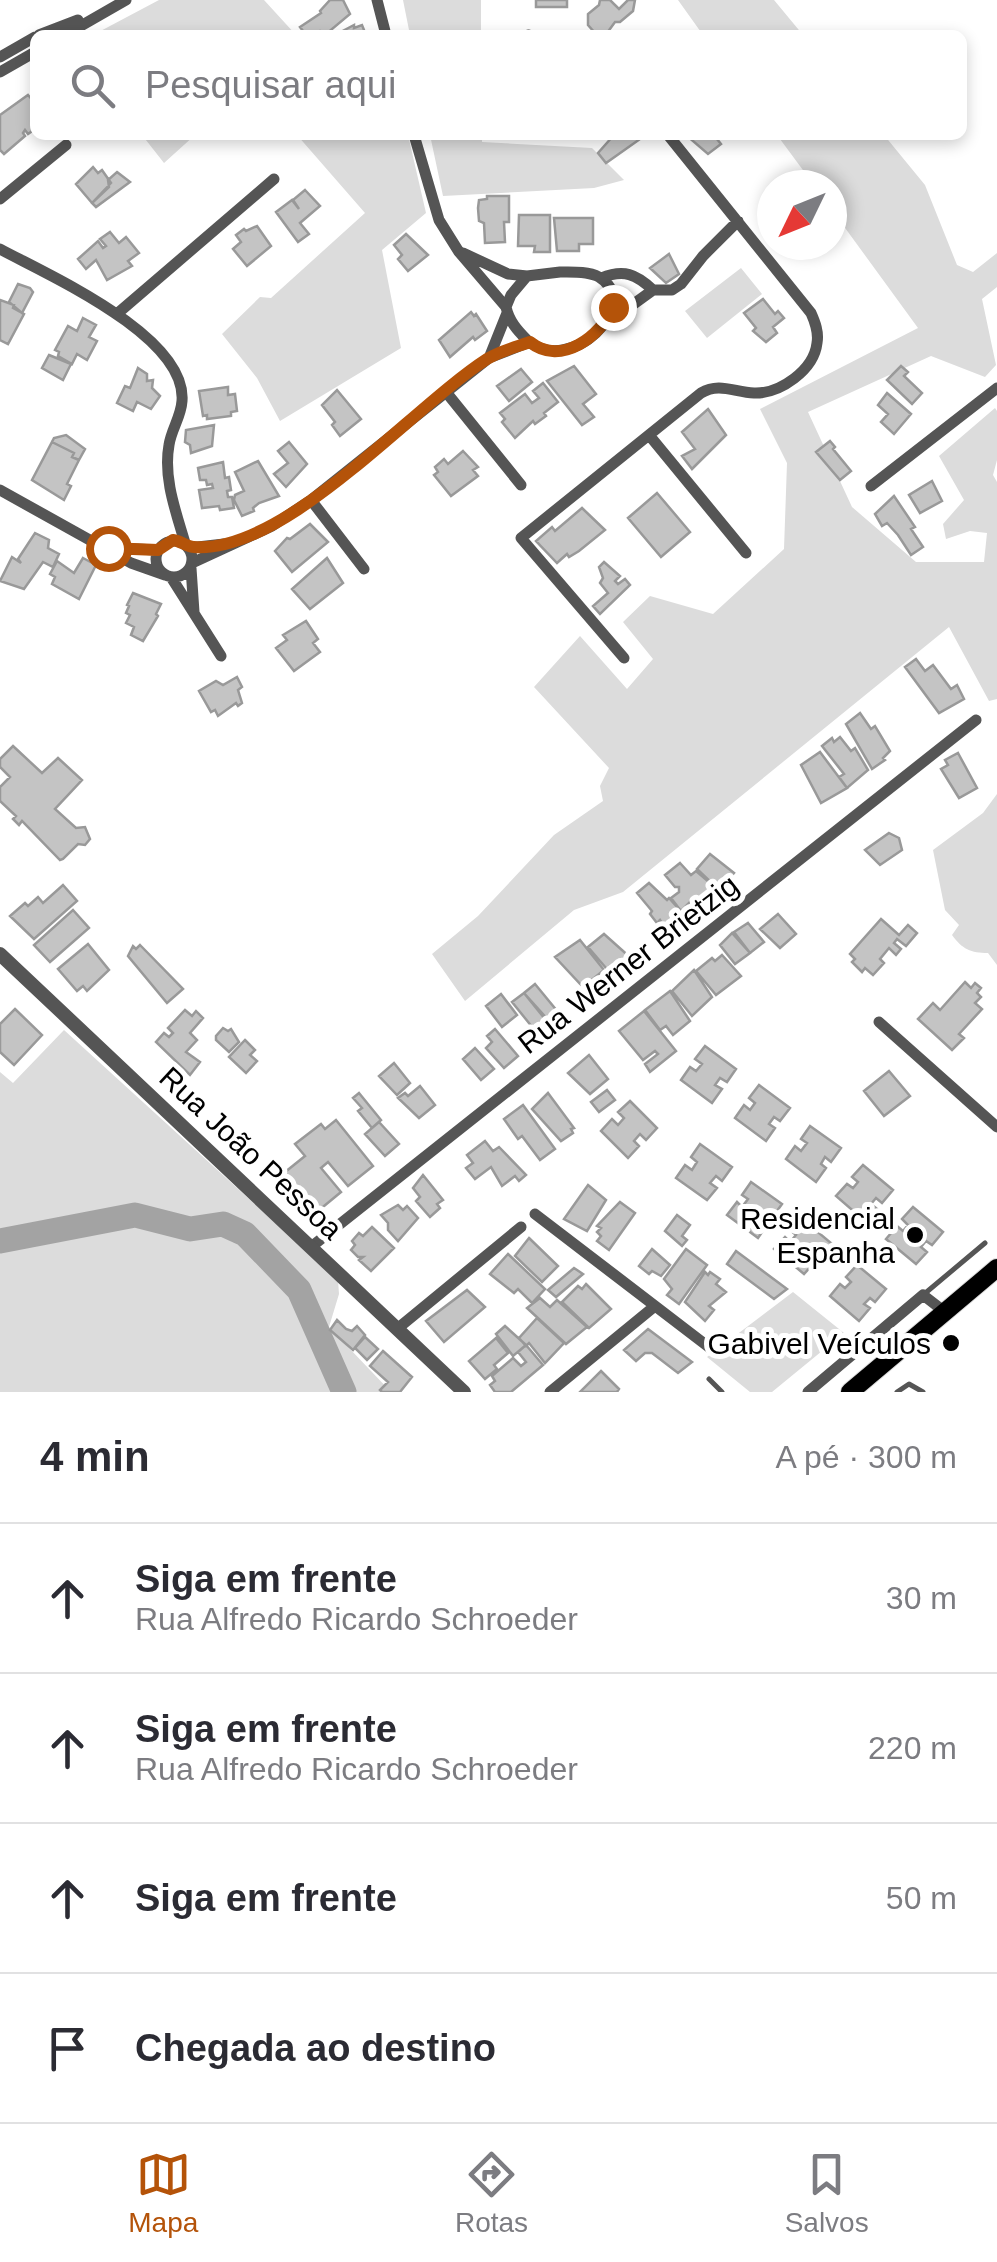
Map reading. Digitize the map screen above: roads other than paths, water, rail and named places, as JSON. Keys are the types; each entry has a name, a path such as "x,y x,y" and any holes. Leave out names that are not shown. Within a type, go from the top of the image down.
{"main road":[{"path":"850,1392 997,1268"}],"street":[{"path":"53,30 126,0"},
{"path":"377,0 385,30"},
{"path":"72,30 101,12"},
{"path":"0,57 30,40"},
{"path":"0,72 30,55"},
{"path":"415,140 434,208 459,252 530,342 552,352 572,349 654,290 672,290 681,284 738,221"},
{"path":"624,658 520,538 709,388 768,392 789,381 811,361 818,345 811,312 672,140"},
{"path":"0,199 66,145"},
{"path":"118,314 274,178"},
{"path":"0,249 118,314 158,350 181,386 180,410 169,442 167,465 173,504 191,566 194,617"},
{"path":"459,252 508,274 587,273 602,278 626,272 654,290"},
{"path":"489,358 516,287 528,276"},
{"path":"602,278 612,292 613,307 606,324"},
{"path":"0,490 131,563 168,576 182,576 191,566 272,526 311,500 489,358 530,342"},
{"path":"871,486 997,388"},
{"path":"446,392 521,485"},
{"path":"648,435 746,553"},
{"path":"311,500 364,569"},
{"path":"173,504 156,561 221,656"},
{"path":"108,548 234,544"},
{"name":"Rua Werner Brietzig","path":"311,1247 976,720"},
{"name":"Rua João Pessoa","path":"0,954 464,1392"},
{"path":"879,1022 997,1127"},
{"path":"535,1214 710,1348"},
{"path":"397,1329 521,1228"},
{"path":"808,1392 923,1295 946,1312"},
{"path":"550,1392 655,1306"}],"lane":[{"path":"923,1295 985,1243"},
{"path":"709,1378 722,1392"},
{"path":"897,1392 909,1384 922,1392"}],"waterway":[{"path":"0,1241 135,1215 190,1229 223,1224 245,1234 299,1290 344,1392"}],"place":[{"name":"Residencial Espanha","path":"915,1235"},
{"name":"Gabivel Veículos","path":"951,1343"}]}
